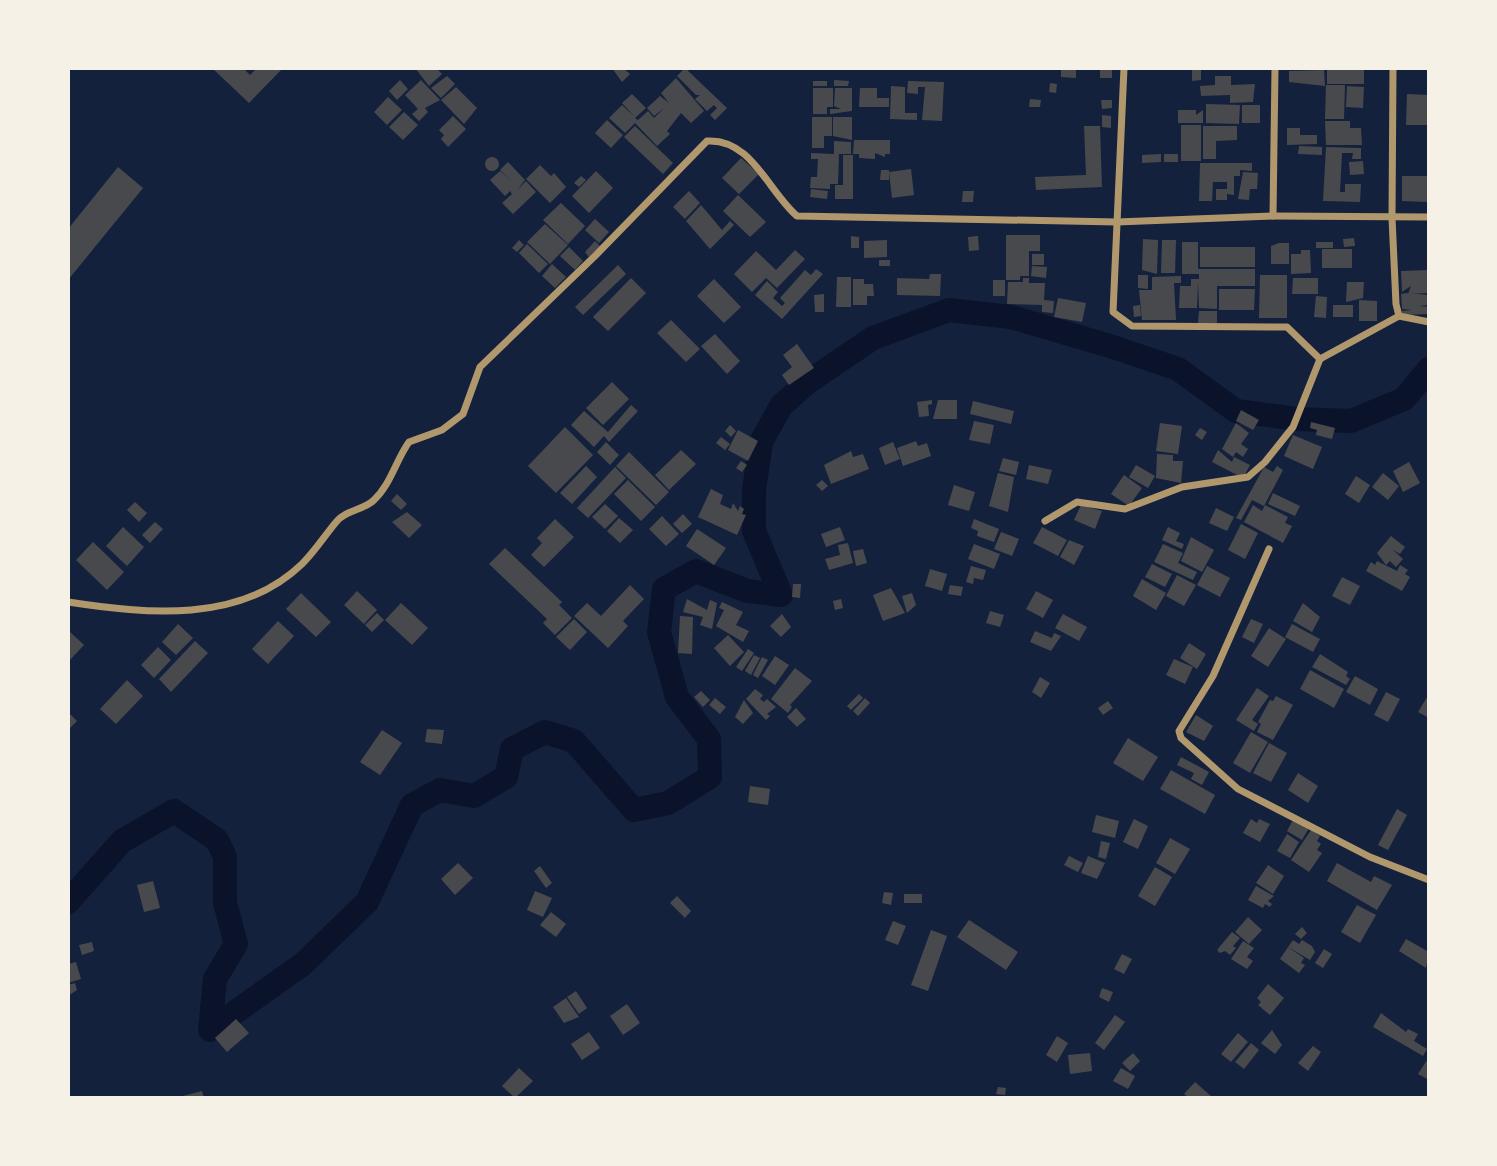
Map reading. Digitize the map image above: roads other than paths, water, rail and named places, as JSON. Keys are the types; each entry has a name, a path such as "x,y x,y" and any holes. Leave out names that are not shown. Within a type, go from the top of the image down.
{"street":[{"path":"1124,68 1113,312 1132,326 1287,327 1320,359"},
{"path":"1273,216 1275,68"},
{"path":"1393,68 1392,218 1399,316"},
{"path":"68,602 150,612 213,609 256,596 300,567 323,543 338,520 374,500 390,481 409,442 442,430 463,414 480,367 596,255 707,141 728,141 755,164 781,202 797,216 1117,222 1273,216 1429,217"},
{"path":"1045,521 1077,502 1125,509 1182,487 1248,477 1265,462 1293,427 1320,359 1399,316 1429,322"},
{"path":"1269,549 1213,676 1179,731 1181,738 1238,789 1370,857 1429,880"}],"waterway":[{"path":"68,902 122,841 174,811 217,840 225,857 225,903 236,944 215,979 210,1030 303,964 367,902 412,805 440,790 474,796 506,777 512,749 545,732 574,741 634,810 668,803 710,777 709,739 677,697 659,632 664,589 696,571 747,591 781,595 754,531 754,490 761,442 781,406 808,382 873,338 949,310 1011,317 1178,369 1236,411 1297,419 1351,421 1404,399 1429,369"}]}
